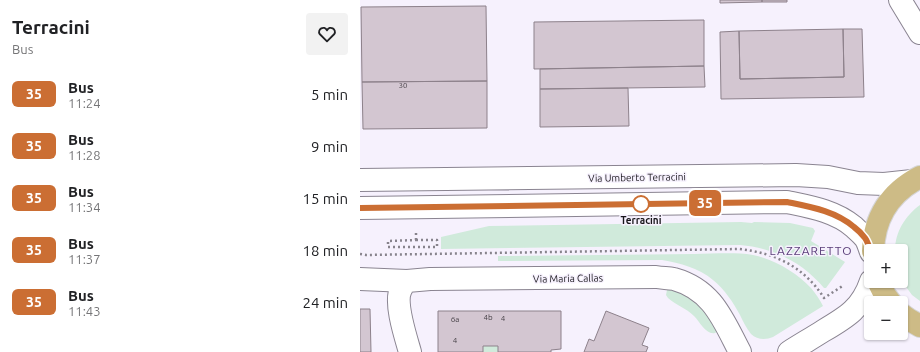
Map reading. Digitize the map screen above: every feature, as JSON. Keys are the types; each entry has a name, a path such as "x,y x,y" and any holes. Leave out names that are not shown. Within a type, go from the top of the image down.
{"main road":[{"path":"900,0 920,33"},
{"name":"Via Umberto Terracini","path":"360,180 796,174 828,177 858,183 884,184 916,179"},
{"path":"873,244 876,227 890,200 900,190 916,179"},
{"path":"360,208 787,202 821,209 841,217 864,237 868,244"},
{"name":"Via Maria Callas","path":"360,279 407,281 430,279 656,277 673,279 690,285 703,294 720,314 740,352"},
{"path":"407,281 401,288 399,302 400,316 410,352"},
{"path":"789,352 844,319 861,302 869,288"},
{"path":"844,319 864,315"}],"path":[{"path":"416,233 416,240"},
{"path":"416,240 437,240 437,247 388,248 388,241 416,240"},
{"path":"428,247 429,260"},
{"path":"824,298 848,282"}],"green space":[{"path":"920,205 920,301 912,295 907,288 908,244 895,244 905,219"},
{"path":"741,222 790,223 813,228 815,231 811,241 845,262 826,288 824,288 806,271 786,258 764,249 740,245 441,249 441,237 489,226"},
{"path":"731,253 761,257 785,267 805,282 815,292 823,306 773,337 762,339 751,334 732,301 717,284 702,272 682,264 662,260 498,261 498,256"},
{"path":"668,289 685,295 700,305 718,331 712,333 703,328 691,313 668,298 666,295"},
{"path":"483,346 498,346 498,352 483,352"}],"building":[{"path":"720,0 762,0 762,2 720,3"},
{"path":"762,0 787,0 787,2 762,2"},
{"path":"486,6 487,81 362,82 361,7"},
{"path":"704,20 704,66 534,69 534,22"},
{"path":"843,29 844,77 740,79 739,31"},
{"path":"843,29 862,29 864,97 721,99 720,32 739,31 740,79 844,77"},
{"path":"704,66 705,87 540,89 540,69"},
{"path":"487,81 487,128 363,129 362,82"},
{"path":"628,88 629,126 540,127 540,89"},
{"path":"360,309 370,309 371,352 360,352"},
{"path":"438,311 561,311 561,349 551,350 551,352 498,352 498,346 483,346 483,352 438,352"},
{"path":"606,311 649,328 642,345 648,347 646,352 584,352 589,339 594,341"}],"bus line":[{"name":"35","path":"360,208 787,202 821,209 841,217 856,228 868,244"}],"place":[{"name":"Terracini","path":"641,204"}],"district":[{"name":"LAZZARETTO","path":"811,251"}]}
